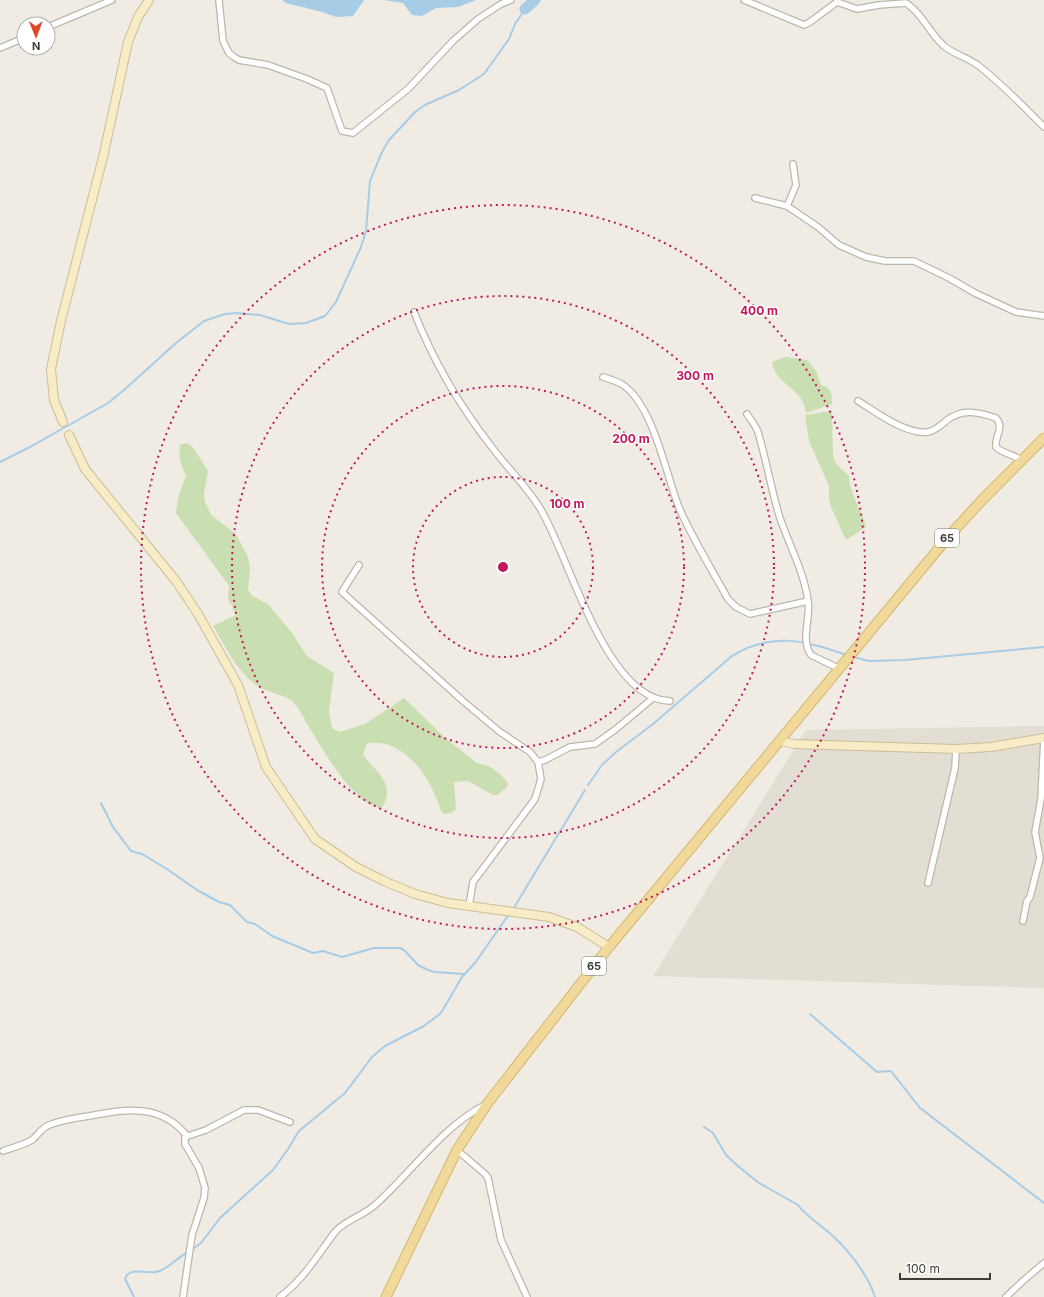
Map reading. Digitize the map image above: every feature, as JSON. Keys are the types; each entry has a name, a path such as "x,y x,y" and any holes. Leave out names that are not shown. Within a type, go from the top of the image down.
{"main road":[{"path":"63,422 54,400 51,369 61,321 106,146 128,42 138,17 149,0"},
{"path":"69,435 86,469 176,581 198,614 238,685 266,767 312,836 344,859 384,881 432,900 550,917 577,927 609,947"},
{"name":"65","path":"386,1297 458,1150 488,1104 609,947 781,741 949,536 1021,460 1044,438"},
{"path":"781,741 794,744 956,749 991,746 1044,738"}],"street":[{"path":"56,24 112,0"},
{"path":"219,0 220,23 223,41 229,53 240,60 268,65 307,79 326,88 342,131 353,133 408,89 453,41 478,19 500,4 511,0"},
{"path":"744,0 804,24 810,22 837,1 857,9 879,5 906,3 921,16 934,37 949,50 979,66 1010,92 1044,127"},
{"path":"0,48 16,41"},
{"path":"788,206 796,185 793,164"},
{"path":"755,198 788,206 815,225 839,245 866,257 885,261 914,262 1016,312 1044,316"},
{"path":"414,312 430,349 456,396 483,436 531,494 542,512 601,640 622,670 645,694 653,698 670,701"},
{"path":"603,377 623,385 639,402 647,417 680,510 728,599 736,607 750,614 808,601"},
{"path":"858,401 895,422 918,432 933,431 958,413 975,412 996,418 1000,424 1000,429 995,443 996,447 1002,451 1013,454 1021,460"},
{"path":"747,414 758,431 779,515 802,578 808,601 809,620 806,637 811,655 842,666"},
{"path":"359,565 342,592 463,701 500,732 530,752 538,762 541,779 535,799 473,882 469,906"},
{"path":"538,762 570,747 595,744 616,729 653,698"},
{"path":"1023,920 1027,901 1030,897 1040,863 1040,851 1035,832 1041,798 1044,738"},
{"path":"928,883 955,768 956,749"},
{"path":"280,1297 300,1280 340,1228 370,1210 453,1128 469,1115 488,1104"},
{"path":"3,1151 33,1140 45,1127 52,1124 97,1114 135,1109 154,1112 178,1126 187,1136"},
{"path":"183,1297 192,1235 204,1198 205,1188 199,1168 184,1140 187,1136 206,1130 244,1110 258,1110 290,1122"},
{"path":"458,1150 488,1178 500,1240 527,1297"},
{"path":"1006,1297 1044,1263"}],"shaded area":[{"path":"1044,726 1044,988 653,976 806,730"}],"green space":[{"path":"786,357 807,360 816,371 821,385 825,386 831,392 832,404 806,413 800,398 774,370 772,362"},
{"path":"832,411 833,456 836,464 849,476 853,495 866,527 846,540 831,507 829,486 809,441 805,415"},
{"path":"186,443 193,447 208,471 204,493 205,502 212,516 235,533 248,557 250,569 248,589 252,596 268,604 292,633 307,656 334,673 329,711 332,728 340,732 365,724 404,698 443,736 477,763 489,766 501,775 508,783 508,786 498,795 493,795 468,781 454,782 456,809 452,813 444,814 441,811 431,786 415,763 405,754 393,747 381,743 367,743 363,755 383,780 387,792 386,800 382,808 371,805 360,798 339,774 294,703 285,697 269,692 249,679 232,658 213,626 236,615 228,599 229,586 176,513 178,497 186,476 180,461 180,445"}],"water":[{"path":"282,0 364,0 353,16 336,17 286,3"},
{"path":"383,0 476,0 458,7 436,8 422,16 412,15 403,3"}],"waterway":[{"path":"525,9 535,0"},
{"path":"0,462 30,447 108,403 176,343 204,321 225,314 236,313 260,315 289,324 306,323 325,316 336,302 361,247 366,231 370,181 382,152 389,140 415,112 425,105 459,90 484,74 509,39 515,24 525,9"},
{"path":"588,785 602,765 616,752 653,724 732,656 747,648 761,643 789,641 817,646 847,655"},
{"path":"853,657 869,661 905,660 1044,647"},
{"path":"515,906 585,790"},
{"path":"101,803 113,827 131,851 142,854 197,890 219,902 230,905 247,922 255,924 272,936 313,953 323,951 342,957 374,948 400,948 404,950 418,965 428,970 435,972 464,974"},
{"path":"193,1249 201,1243 220,1218 273,1170 299,1131 345,1093 372,1057 385,1046 424,1026 441,1013 462,977 475,963 507,917"},
{"path":"810,1014 877,1072 891,1071 920,1108 1044,1203"},
{"path":"704,1127 713,1133 726,1155 739,1167 759,1183 798,1205 806,1214 829,1232 852,1257 863,1272 875,1297"},
{"path":"134,1297 125,1279 127,1275 139,1271 160,1271 188,1252"}]}
